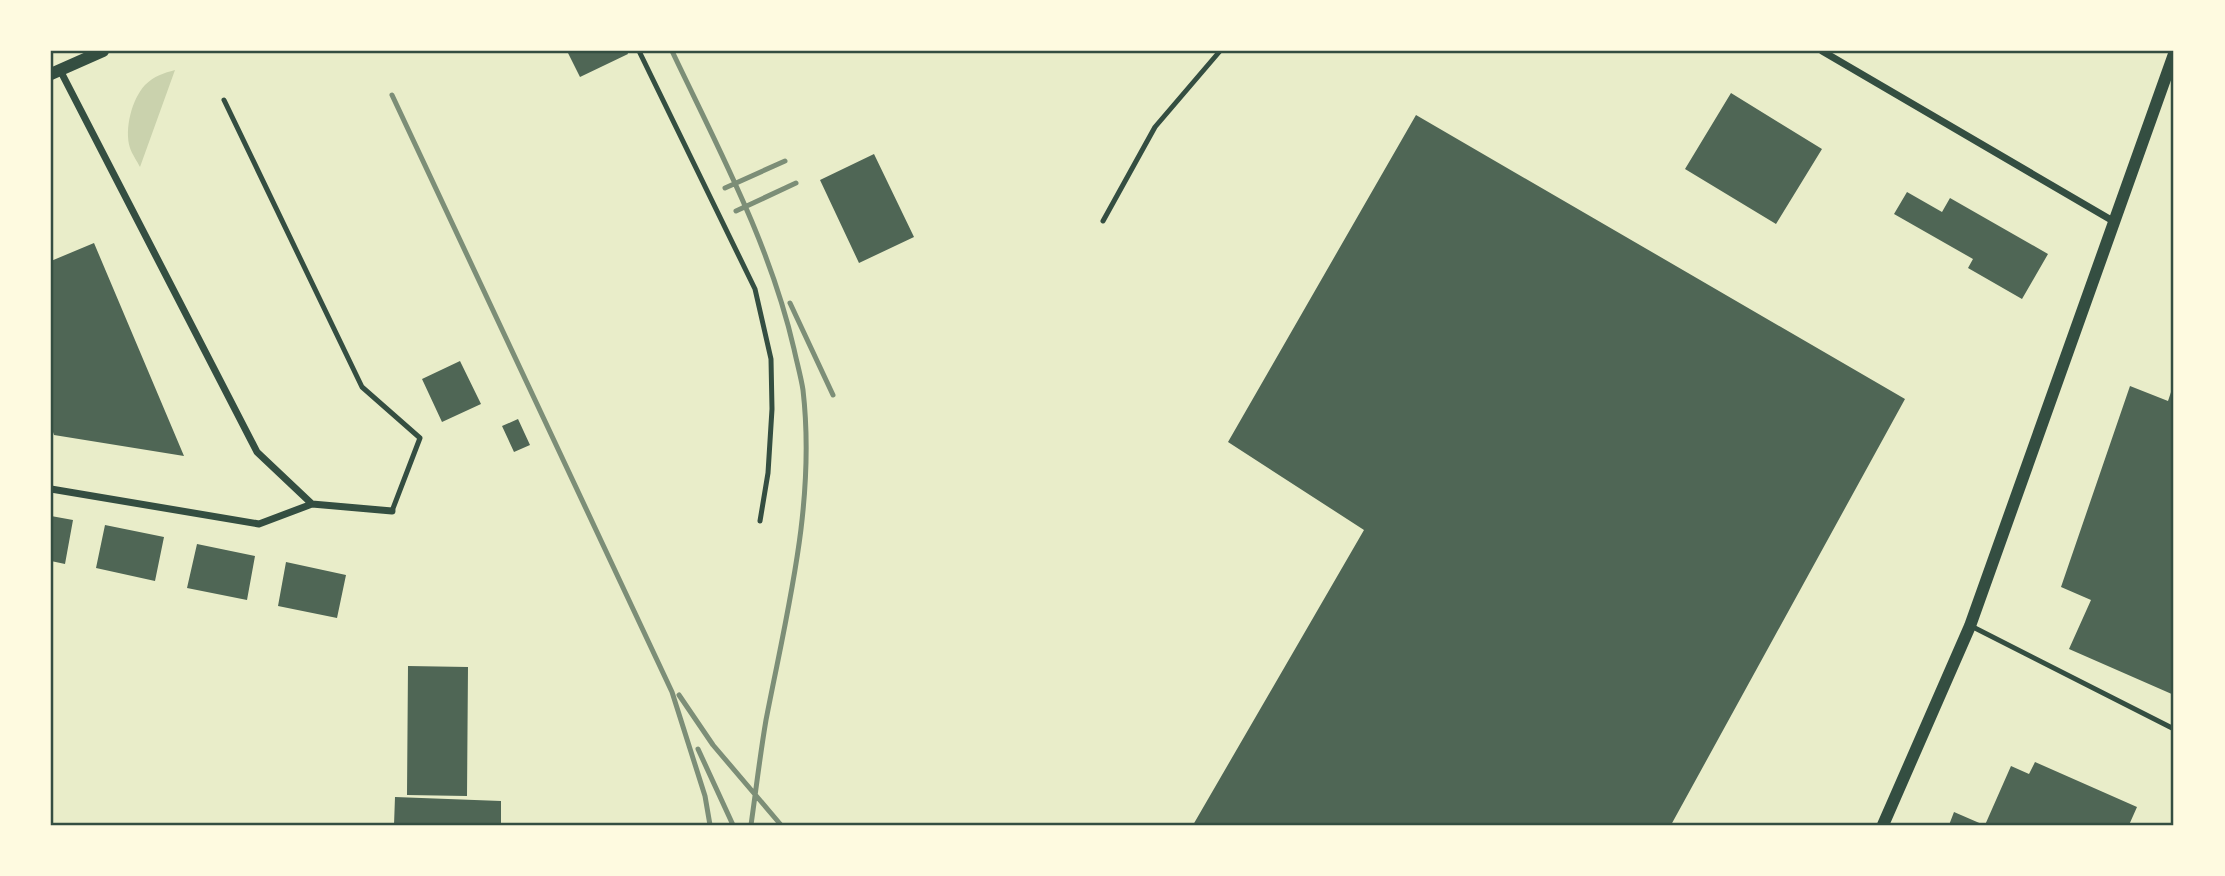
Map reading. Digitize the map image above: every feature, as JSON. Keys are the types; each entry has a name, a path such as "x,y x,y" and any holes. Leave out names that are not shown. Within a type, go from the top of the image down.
{"street":[{"path":"103,51 55,72 257,452 312,504"},
{"path":"1822,51 2113,221"},
{"path":"1883,825 1970,626 2174,54"},
{"path":"51,489 259,524 312,504 392,511"}],"lane":[{"path":"639,51 755,289 771,359 772,409 768,473 760,522"},
{"path":"1103,221 1155,127 1220,51"},
{"path":"224,100 362,387 420,438 392,511"},
{"path":"1970,626 2174,729"}],"green space":[{"path":"175,70 140,167 128,140 133,106 148,82"}],"building":[{"path":"567,51 627,51 628,54 580,77"},
{"path":"1731,93 1822,149 1776,224 1685,169"},
{"path":"1416,115 1905,399 1671,825 1193,825 1364,530 1228,442"},
{"path":"874,154 914,237 859,263 820,180"},
{"path":"1907,192 1942,212 1950,198 2048,254 2022,299 1968,268 1973,259 1894,214"},
{"path":"94,243 184,456 54,435 51,426 51,261"},
{"path":"460,361 481,404 442,422 422,379"},
{"path":"2174,383 2174,695 2069,649 2091,600 2061,587 2130,386 2168,401"},
{"path":"518,419 530,445 514,452 502,426"},
{"path":"51,516 73,520 65,564 51,561"},
{"path":"105,525 164,537 155,581 96,568"},
{"path":"197,544 255,556 247,600 187,588"},
{"path":"286,562 346,575 337,618 278,606"},
{"path":"408,666 468,667 467,796 407,795"},
{"path":"2035,762 2137,807 2129,825 1985,825 2011,766 2029,774"},
{"path":"395,797 501,801 501,825 394,825"},
{"path":"1954,812 1984,825 1949,825"}],"railway":[{"path":"672,51 757,234 784,310 803,390 806,432 803,515 766,720 751,825"},
{"path":"392,95 672,692 705,796 710,825"},
{"path":"725,188 785,161"},
{"path":"736,211 796,183"},
{"path":"790,303 833,395"},
{"path":"679,695 713,745 781,825"},
{"path":"698,749 733,825"}]}
